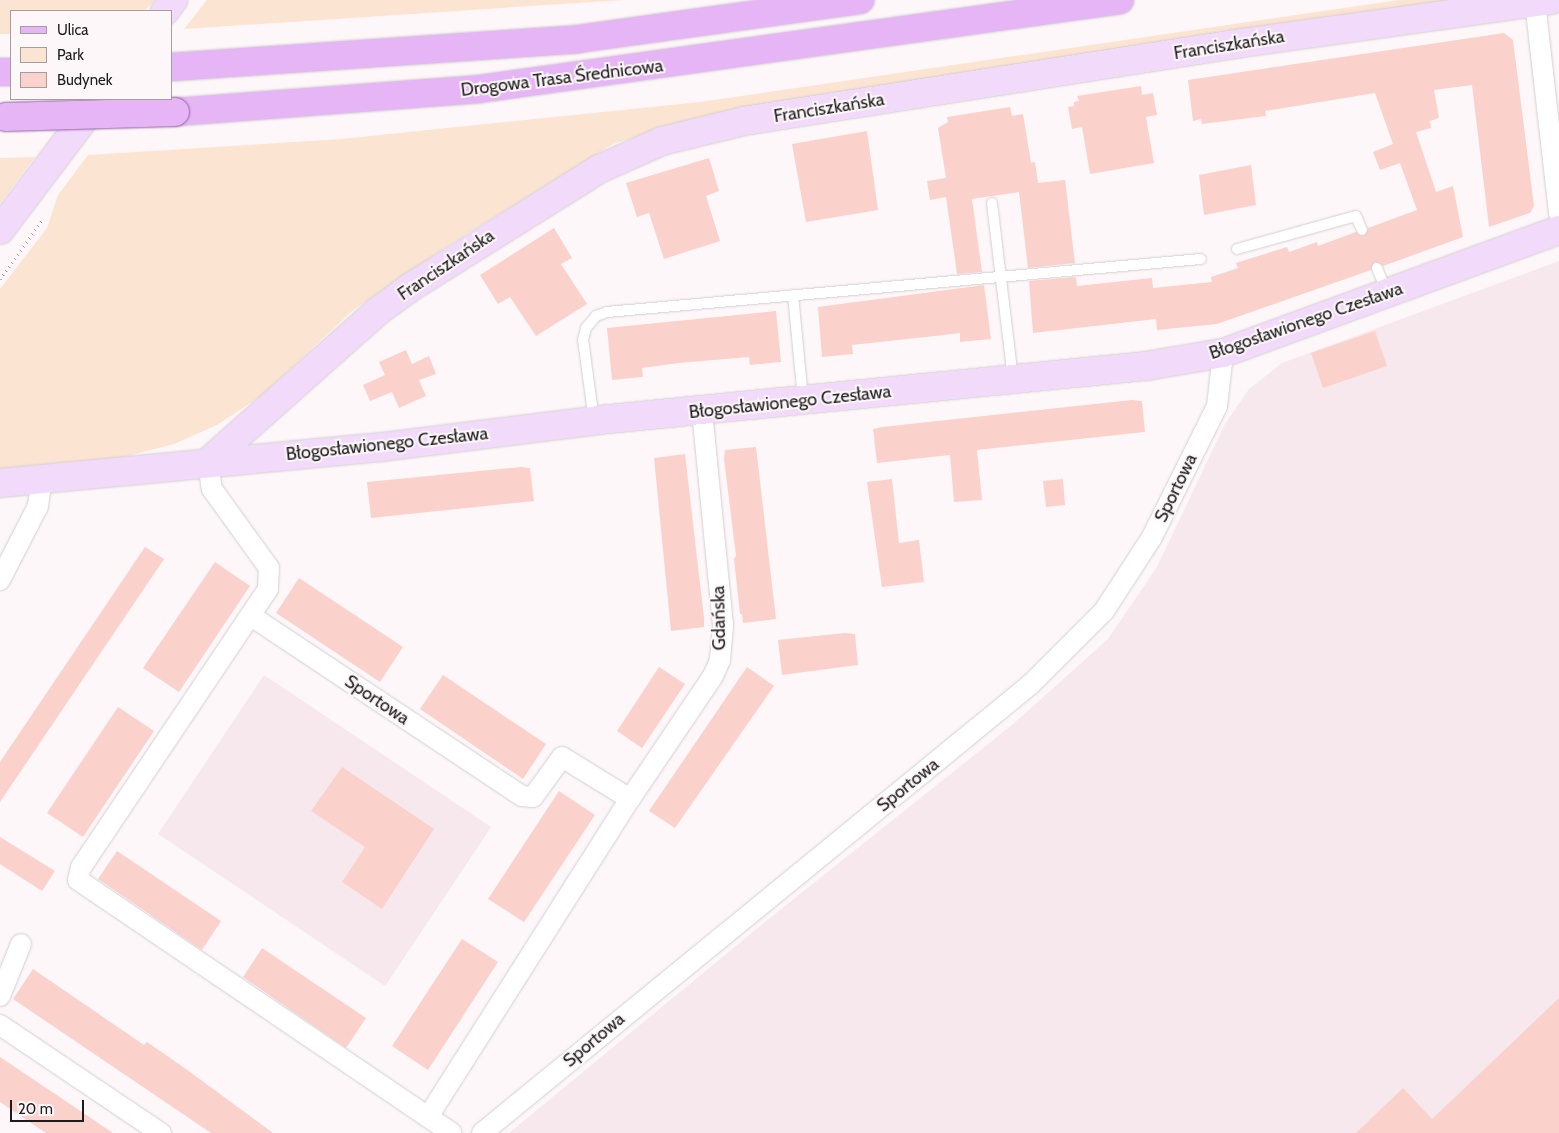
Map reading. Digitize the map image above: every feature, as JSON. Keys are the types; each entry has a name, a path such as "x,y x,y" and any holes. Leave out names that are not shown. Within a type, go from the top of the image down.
{"main road":[{"path":"179,67 578,38 860,0"},
{"name":"Drogowa Trasa Średnicowa","path":"3,117 175,112 385,98 479,89 1120,0"}],"street":[{"path":"1543,1 1559,214"},
{"name":"Franciszkańska","path":"208,462 378,311 411,287 599,169 662,141 744,121 1242,43 1543,1"},
{"path":"0,230 98,100"},
{"name":"Błogosławionego Czesława","path":"0,482 383,447 594,420 1112,370 1224,353 1559,230"},
{"name":"Sportowa","path":"482,1133 1030,685 1104,611 1152,537 1217,406 1224,353"},
{"name":"Gdańska","path":"630,799 713,676 722,646 702,410"},
{"path":"208,462 212,489 270,568 268,589 81,867 78,880 451,1133"},
{"path":"0,580 38,506 42,478"},
{"name":"Sportowa","path":"251,616 522,796 533,796 562,757 630,799"},
{"path":"428,1116 630,799"},
{"path":"0,996 21,944"},
{"path":"0,1025 161,1133"}],"lane":[{"path":"992,203 1013,380"},
{"path":"1237,249 1356,216 1362,230"},
{"path":"594,420 583,340 586,328 596,316 607,312 1201,259"},
{"path":"1377,268 1387,294"},
{"path":"793,295 804,401"}],"shaded area":[{"path":"1559,261 1559,1133 509,1133 765,922 1012,725 1108,639 1157,567 1225,424 1249,389 1282,363"},
{"path":"264,675 491,827 385,986 158,834"}],"green space":[{"path":"0,0 154,0 146,10 10,10 10,34 0,34"},
{"path":"207,0 623,0 184,29"},
{"path":"1399,0 1483,0 699,117 613,144 450,244 352,311 261,396 217,425 174,444 124,457 0,469 0,289 47,228 58,195 88,155 341,139 700,102"},
{"path":"35,157 0,204 0,158"}],"building":[{"path":"1504,33 1513,40 1534,206 1530,213 1489,227 1472,85 1434,90 1439,118 1430,121 1431,128 1416,132 1436,192 1453,186 1463,237 1383,266 1375,262 1371,270 1217,324 1157,330 1156,319 1033,333 1029,281 1076,277 1077,286 1152,278 1153,288 1212,282 1211,277 1238,268 1236,263 1287,247 1289,252 1317,242 1318,246 1356,232 1364,236 1368,228 1417,210 1400,163 1380,170 1373,152 1393,144 1375,93 1265,111 1266,116 1202,124 1201,119 1193,121 1188,80"},
{"path":"1141,86 1142,95 1153,93 1157,115 1146,117 1154,163 1090,174 1082,127 1072,129 1068,107 1074,106 1074,102 1079,101 1077,96"},
{"path":"1010,107 1012,116 1023,114 1031,163 1035,162 1038,183 1065,180 1075,263 1028,268 1019,192 972,199 982,272 957,274 946,197 930,200 927,181 946,178 938,128 948,122 947,117"},
{"path":"867,131 878,210 806,222 792,144"},
{"path":"709,158 719,191 706,196 720,241 664,259 649,213 637,217 626,183"},
{"path":"1251,165 1256,205 1204,215 1199,175"},
{"path":"554,228 572,258 561,264 587,304 536,336 510,297 498,304 480,275"},
{"path":"984,285 991,339 960,342 960,333 852,345 853,354 822,357 818,307"},
{"path":"776,311 781,362 750,365 749,357 679,363 642,368 643,377 612,380 607,328"},
{"path":"1375,331 1387,366 1323,388 1311,353"},
{"path":"406,350 412,364 429,356 436,374 419,380 426,396 399,408 392,392 370,401 363,385 385,375 379,362"},
{"path":"1132,400 1142,401 1145,432 977,450 982,500 954,502 950,455 877,463 873,429"},
{"path":"756,447 776,619 743,623 742,614 740,614 734,559 736,556 724,459 725,450"},
{"path":"685,454 704,627 671,631 654,458"},
{"path":"521,467 530,468 534,501 371,518 367,482"},
{"path":"892,479 899,543 919,540 924,582 882,587 867,482"},
{"path":"1063,479 1065,505 1046,507 1043,481"},
{"path":"145,547 164,559 0,802 0,762"},
{"path":"215,562 250,586 179,692 143,668"},
{"path":"299,578 403,647 380,682 276,613"},
{"path":"845,633 855,634 858,665 782,675 778,640"},
{"path":"659,667 685,684 642,748 617,731"},
{"path":"747,667 774,686 675,828 649,811"},
{"path":"443,675 546,744 523,779 420,709"},
{"path":"118,707 154,731 83,837 47,813"},
{"path":"342,767 434,829 382,909 342,882 365,847 311,811"},
{"path":"559,791 595,815 524,922 488,899"},
{"path":"0,837 55,871 42,891 0,864"},
{"path":"117,851 221,921 202,950 98,879"},
{"path":"462,939 498,962 428,1070 392,1046"},
{"path":"262,948 366,1018 346,1048 243,977"},
{"path":"33,969 144,1045 147,1042 273,1133 211,1133 13,999"},
{"path":"1559,998 1559,1133 1356,1133 1403,1088 1432,1119"},
{"path":"0,1057 113,1133 46,1133 0,1102"}]}
